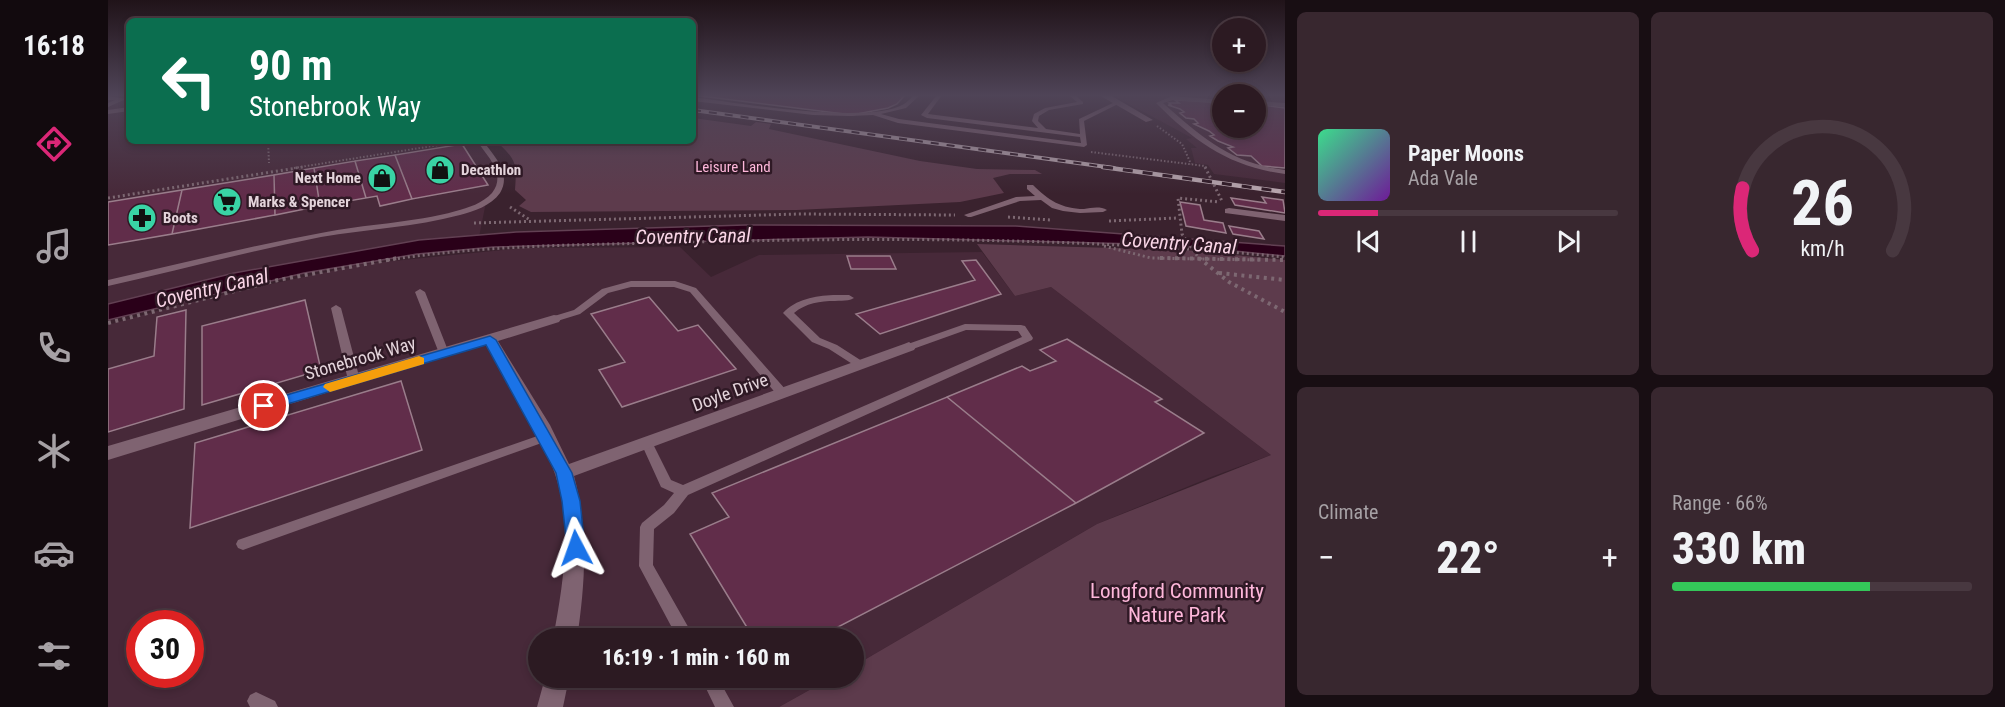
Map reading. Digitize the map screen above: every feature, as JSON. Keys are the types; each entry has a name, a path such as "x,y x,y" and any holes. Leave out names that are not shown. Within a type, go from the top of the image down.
{"street":[{"path":"1226,206 1285,218"},
{"name":"Stonebrook Way","path":"108,453 554,319"},
{"path":"490,340 564,473 571,501 576,548 566,628"},
{"name":"Doyle Drive","path":"564,473 909,347"},
{"path":"550,707 555,688"}],"lane":[{"path":"952,128 1084,145 1082,128"},
{"path":"1021,128 1083,136"},
{"path":"1041,128 1044,131"},
{"path":"1189,128 1222,155 1264,170 1285,172"},
{"path":"108,283 278,243 440,217 471,208 495,196 501,184 495,159 482,144"},
{"path":"1030,187 1050,205 1066,211 1102,210"},
{"path":"968,215 1019,199 1041,198"},
{"path":"554,319 577,312 606,291 631,284 653,283 684,287 693,290 782,393"},
{"path":"420,292 444,353"},
{"path":"849,298 832,297 797,304 788,313 816,340 861,365"},
{"path":"336,308 354,380"},
{"path":"681,628 646,566 645,545 647,527 669,509 683,491 1028,338 1021,328 965,327 909,347"},
{"path":"243,544 546,437"},
{"path":"646,443 666,483 683,491"},
{"path":"715,688 725,707"}],"path":[{"path":"1160,128 1182,144 1191,164 1205,166 1226,206"},
{"path":"268,144 269,163"},
{"path":"108,198 444,144"},
{"path":"1226,206 1178,198 1178,218 1184,239 1198,258 1215,272 1285,312"},
{"path":"510,207 530,220 799,214 968,215 1059,221"},
{"path":"1104,221 1178,218"},
{"path":"108,323 281,279 381,261 462,250 530,246 845,238 1192,247 1285,258"},
{"path":"1100,244 1151,258 1285,258"},
{"path":"1215,272 1285,280"}],"shaded area":[{"path":"108,128 126,128 126,144 482,144 495,159 501,184 486,202 478,242 434,245 108,311"},
{"path":"1173,128 1212,128 1212,138 1266,138 1266,128 1285,128 1285,183 1214,174 1208,165 1195,163 1191,148 1197,148 1186,139 1192,138"},
{"path":"680,247 711,277 759,255 982,252 1015,296 1051,287 1271,455 1097,524 864,660 864,628 528,628 528,688 813,688 779,707 108,707 108,325 188,302 363,264 523,248"}],"green space":[{"name":"Leisure Land","path":"696,128 769,128 920,161 977,169 1035,170 1042,174 1010,174 993,178 1004,193 960,202 797,210 531,212 519,206 526,200 515,190 515,167 508,153 499,144 696,144"},
{"name":"Longford Community Nature Park","path":"977,244 1184,250 1285,260 1285,707 779,707 813,688 864,688 864,660 1097,524 1271,455 1051,287 1015,296"}],"water":[{"name":"Coventry Canal","path":"745,225 1016,226 1285,246 1285,256 1174,245 868,237 493,247 417,254 304,273 108,320 108,304 234,273 419,240 516,232"}],"building":[{"path":"1266,128 1285,128 1285,168 1262,166 1251,156 1237,155 1228,148 1233,147 1213,138 1266,138"},
{"name":"Decathlon","path":"462,144 488,185 412,199 395,155"},
{"name":"Next Home","path":"395,155 412,199 380,206 377,196 366,198 355,161"},
{"path":"355,161 366,198 320,206 314,168"},
{"path":"314,168 320,206 275,215 274,175"},
{"name":"Marks & Spencer","path":"274,175 275,215 172,234 182,190"},
{"name":"Boots","path":"182,190 172,234 108,245 108,202"},
{"path":"1262,197 1283,200 1285,213 1235,205 1231,198 1266,203"},
{"path":"1180,202 1200,205 1204,220 1223,223 1226,233 1186,226"},
{"path":"1229,226 1259,231 1264,239 1233,234"},
{"path":"847,256 890,256 896,269 851,269"},
{"path":"976,260 1001,294 880,334 856,314 975,280 962,261"},
{"path":"649,297 678,331 698,325 736,369 622,407 599,370 625,362 591,314"},
{"path":"305,300 321,370 202,405 202,326"},
{"path":"186,310 184,409 108,432 108,369 154,356 157,317"},
{"path":"1067,339 1162,399 1155,402 1204,433 1076,503 947,397 1022,366 1030,371 1056,361 1040,350"},
{"path":"401,381 422,450 190,528 195,443"},
{"path":"947,397 1076,503 836,628 747,628 690,534 729,517 712,493"}],"railway":[{"path":"824,128 1114,168"},
{"path":"1103,167 1285,192"}],"slow traffic":[{"path":"330,387 419,361"}],"place":[{"name":"Decathlon","path":"440,170"},
{"name":"Next Home","path":"382,178"},
{"name":"Marks & Spencer","path":"227,202"},
{"name":"Boots","path":"142,218"}],"route":[{"path":"264,406 490,340 553,449 564,473 571,501 576,548"}]}
